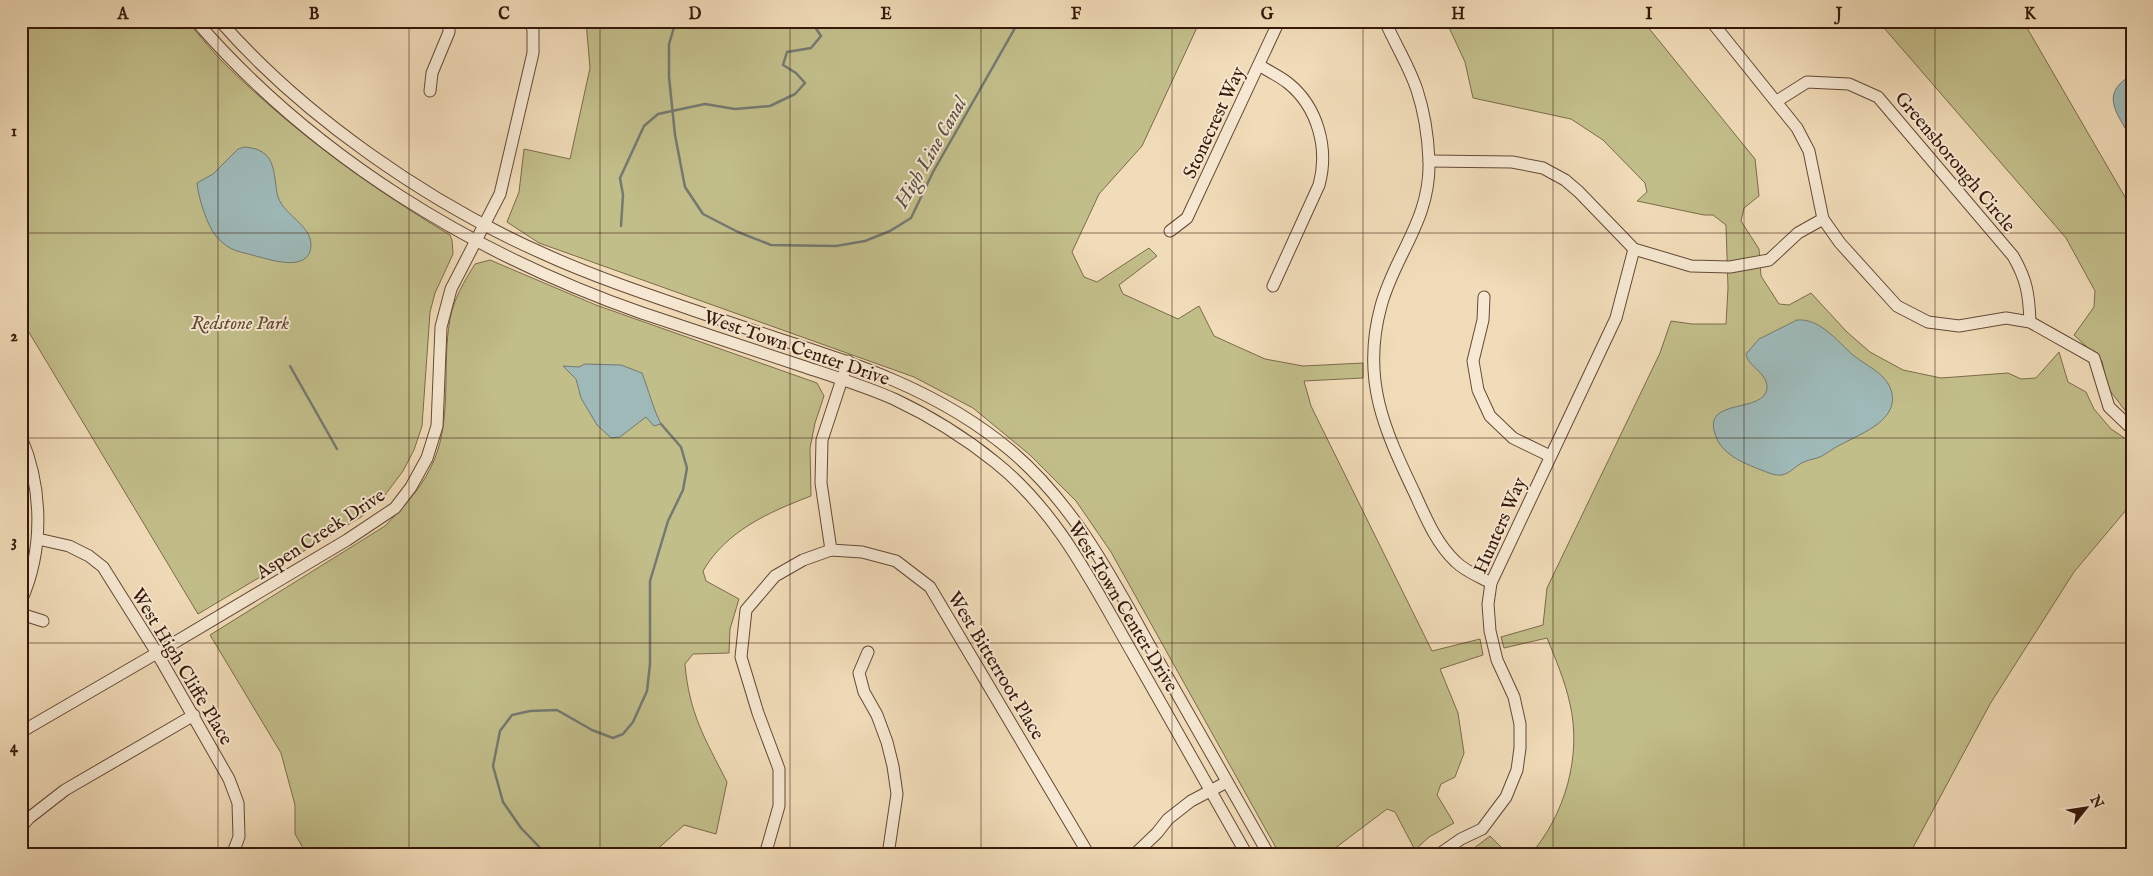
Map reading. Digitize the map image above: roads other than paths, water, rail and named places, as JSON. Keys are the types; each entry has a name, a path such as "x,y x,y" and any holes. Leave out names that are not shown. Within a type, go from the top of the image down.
{"street":[{"name":"West Town Center Drive","path":"196,21 258,86 332,149 403,199 475,240 552,278 629,308 842,379 894,399 951,430 997,464 1036,500 1074,551 1247,855"},
{"name":"West Town Center Drive","path":"220,21 280,81 322,117 408,181 483,224 540,253 600,277 728,322 848,361 900,382 960,414 1011,451 1051,489 1090,542 1269,855"},
{"path":"430,91 432,73 449,32 449,21"},
{"name":"Aspen Creek Drive","path":"21,732 158,654 347,540 395,508 411,487 426,458 437,426 441,327 451,289 500,194 533,53 533,30 530,21"},
{"name":"Stonecrest Way","path":"1170,231 1187,218 1279,21"},
{"path":"1385,21 1417,90 1425,122 1429,160 1427,189 1418,225 1381,306 1374,348 1374,388 1391,444 1433,532 1444,549 1458,564 1491,583"},
{"path":"1714,22 1797,128 1809,150 1823,219 1840,242 1897,306 1928,322 1959,326 2006,318 2030,322 2094,358 2109,408 2132,429"},
{"path":"1258,65 1289,84 1307,102 1318,126 1323,146 1322,175 1319,185 1273,286"},
{"name":"Greensborough Circle","path":"1777,101 1807,82 1849,84 1878,97 2013,256 2021,270 2028,291 2030,322"},
{"path":"1429,160 1512,162 1543,168 1565,180 1579,192 1634,249 1691,266 1741,266 1769,260 1798,234 1823,219"},
{"name":"Hunters Way","path":"1438,855 1461,839 1482,829 1506,797 1516,770 1520,748 1520,724 1514,697 1497,660 1490,631 1488,604 1491,583 1616,318 1634,249"},
{"path":"1484,297 1483,320 1473,361 1478,390 1490,416 1513,438 1550,456"},
{"path":"765,855 779,806 779,769 758,713 741,657 746,610 775,576 803,560 831,550 821,483 822,440 848,361"},
{"path":"21,437 26,449 37,497 38,539 27,588 21,601"},
{"name":"West High Cliffe Place","path":"38,539 70,546 89,556 103,567 158,654 229,779 238,803 238,837 232,855"},
{"name":"West Bitterroot Place","path":"831,550 862,552 896,561 930,587 1089,855"},
{"path":"21,614 43,621"},
{"path":"868,652 859,673 864,692 877,715 887,742 897,794 888,855"},
{"path":"21,827 29,818 65,790 194,715"},
{"path":"1134,855 1157,833 1168,819 1191,801 1227,782"}],"water":[{"path":"2132,75 2132,140 2117,113 2113,97 2122,82"},
{"path":"245,147 255,149 267,156 273,168 280,201 307,232 311,246 309,255 303,260 296,262 277,261 236,250 228,247 217,238 209,225 201,203 197,183 213,174 238,149"},
{"path":"1797,320 1805,320 1821,327 1853,355 1883,377 1890,387 1891,408 1886,416 1869,430 1820,457 1801,463 1785,474 1777,475 1747,464 1728,453 1718,441 1713,422 1717,415 1725,410 1756,401 1764,396 1767,388 1764,378 1750,363 1746,354 1759,339"},
{"path":"585,364 621,365 642,373 661,424 654,426 646,417 620,437 611,438 597,425 581,398 576,379 563,366 579,367"}],"waterway":[{"name":"High Line Canal","path":"676,21 669,44 669,77 675,135 685,187 703,214 738,232 771,245 836,246 865,241 890,231 911,218 933,172 1019,21"},
{"path":"621,226 623,195 620,178 644,126 658,114 705,104 735,109 770,106 795,94 805,83 796,73 783,65 787,52 811,48 821,36 811,21"},
{"path":"290,366 337,449"},
{"path":"547,855 521,828 503,802 493,766 500,731 512,715 530,711 557,710 592,730 613,738 623,734 633,722 647,691 650,664 650,581 668,521 683,490 687,468 681,447 661,424"}],"park label":[{"name":"Redstone Park","path":"240,322"}]}
